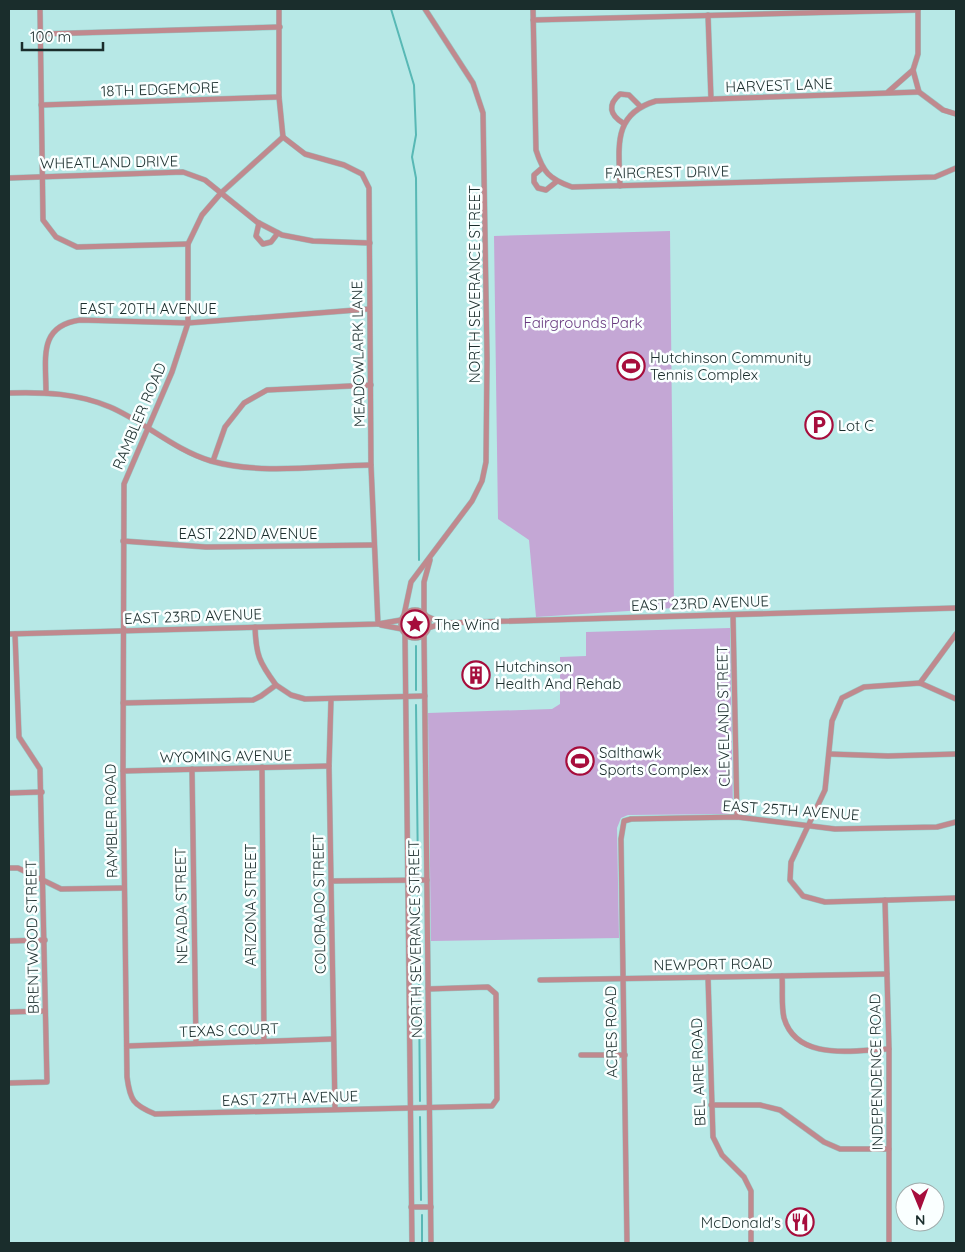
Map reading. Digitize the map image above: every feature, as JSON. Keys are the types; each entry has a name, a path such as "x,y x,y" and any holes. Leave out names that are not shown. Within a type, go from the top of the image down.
{"street":[{"path":"40,9 43,220 56,236 77,247 188,244"},
{"path":"279,9 279,97 284,137"},
{"name":"NORTH SEVERANCE STREET","path":"403,617 411,582 419,569 430,558 472,502 482,481 486,462 487,329 483,113 473,83 425,9"},
{"path":"533,9 536,150 542,168 556,182 546,190 538,188 534,182 534,175 542,168"},
{"path":"533,20 918,9 918,54 913,70 888,92"},
{"path":"708,16 711,100"},
{"path":"40,34 280,27"},
{"path":"913,70 919,92 944,110 956,114"},
{"name":"HARVEST LANE","path":"640,106 656,101 919,92"},
{"path":"620,186 619,144 624,123 640,106 629,95 620,94 613,100 611,110 614,117 624,123"},
{"name":"18TH EDGEMORE","path":"41,105 279,97"},
{"name":"RAMBLER ROAD","path":"170,1114 155,1114 139,1108 129,1095 123,771 124,484 172,372 188,323 188,244 202,215 221,193 284,137"},
{"name":"MEADOWLARK LANE","path":"284,137 305,154 344,165 362,174 369,188 371,465 378,624"},
{"name":"FAIRCREST DRIVE","path":"556,182 572,187 935,178 956,168"},
{"name":"WHEATLAND DRIVE","path":"9,178 183,172 205,180 258,223 278,233 313,241 370,243"},
{"path":"258,223 256,236 263,244 271,242 278,233"},
{"name":"EAST 20TH AVENUE","path":"46,392 48,338 55,329 66,322 80,320 188,323 369,309"},
{"path":"213,461 225,428 239,409 244,403 267,390 371,386"},
{"path":"9,393 46,392 83,397 111,408 195,455 213,461 256,468 371,465"},
{"name":"EAST 22ND AVENUE","path":"123,541 206,547 373,544"},
{"name":"NORTH SEVERANCE STREET","path":"425,615 424,582 430,558"},
{"name":"EAST 23RD AVENUE","path":"428,628 444,623 956,608"},
{"path":"414,610 425,615 428,628 424,634 417,638 405,634 402,629 403,617 414,610"},
{"name":"EAST 23RD AVENUE","path":"425,615 444,623"},
{"name":"CLEVELAND STREET","path":"733,615 737,817"},
{"name":"EAST 23RD AVENUE","path":"378,624 403,617"},
{"name":"EAST 23RD AVENUE","path":"9,634 378,624 402,629"},
{"path":"255,627 256,652 260,664 276,685 297,697 331,700 425,696"},
{"name":"BRENTWOOD STREET","path":"9,1083 47,1082 42,792 40,769 19,737 15,634"},
{"name":"NORTH SEVERANCE STREET","path":"405,634 412,1243"},
{"name":"NORTH SEVERANCE STREET","path":"424,634 431,1243"},
{"path":"920,683 956,634"},
{"path":"956,700 920,683 864,687 842,698 832,721 825,790 791,862 790,880 802,896 825,902 956,898"},
{"path":"123,703 253,700 276,685"},
{"name":"COLORADO STREET","path":"331,700 329,766 333,881 335,1109"},
{"path":"829,754 888,756 956,754"},
{"name":"WYOMING AVENUE","path":"123,771 329,766"},
{"name":"ARIZONA STREET","path":"262,768 264,1042"},
{"name":"NEVADA STREET","path":"192,769 196,1043"},
{"path":"9,793 42,792"},
{"name":"EAST 25TH AVENUE","path":"624,822 630,819 737,817 835,829 937,827 956,822"},
{"name":"ACRES ROAD","path":"624,822 621,839 627,1243"},
{"path":"9,868 18,868 61,889 124,888"},
{"path":"333,881 427,880"},
{"name":"INDEPENDENCE ROAD","path":"885,900 889,1048 888,1243"},
{"path":"9,941 45,940"},
{"name":"NEWPORT ROAD","path":"540,980 887,974"},
{"path":"782,976 784,1018 796,1038 821,1051 889,1048"},
{"name":"BEL AIRE ROAD","path":"708,977 713,1136 722,1155 744,1178 751,1191 751,1243"},
{"name":"EAST 27TH AVENUE","path":"170,1114 492,1106 497,1100 496,994 488,987 428,989"},
{"path":"9,1012 46,1011"},
{"name":"TEXAS COURT","path":"127,1046 333,1039"},
{"path":"580,1055 625,1054"},
{"path":"711,1105 760,1105 780,1110 824,1142 840,1150 889,1149"},
{"path":"411,1207 431,1206"}],"green space":[{"name":"Fairgrounds Park","path":"670,231 674,608 536,617 529,540 498,519 494,236"},
{"name":"Salthawk Sports Complex","path":"730,628 733,811 728,814 628,815 621,818 617,828 619,938 431,941 428,713 552,709 560,704 560,657 586,656 586,632"}],"waterway":[{"path":"391,9 414,85 416,135 412,157 416,178 419,560"},
{"path":"416,646 416,690"},
{"path":"416,705 418,874"},
{"path":"418,890 420,1101"},
{"path":"420,1117 421,1200"},
{"path":"422,1215 422,1243"}],"place":[{"name":"Hutchinson Community Tennis Complex","path":"631,366"},
{"name":"Lot C","path":"819,425"},
{"name":"The Wind","path":"415,624"},
{"name":"Hutchinson Health And Rehab","path":"476,675"},
{"name":"Salthawk Sports Complex","path":"580,761"},
{"name":"McDonald's","path":"800,1222"}]}
